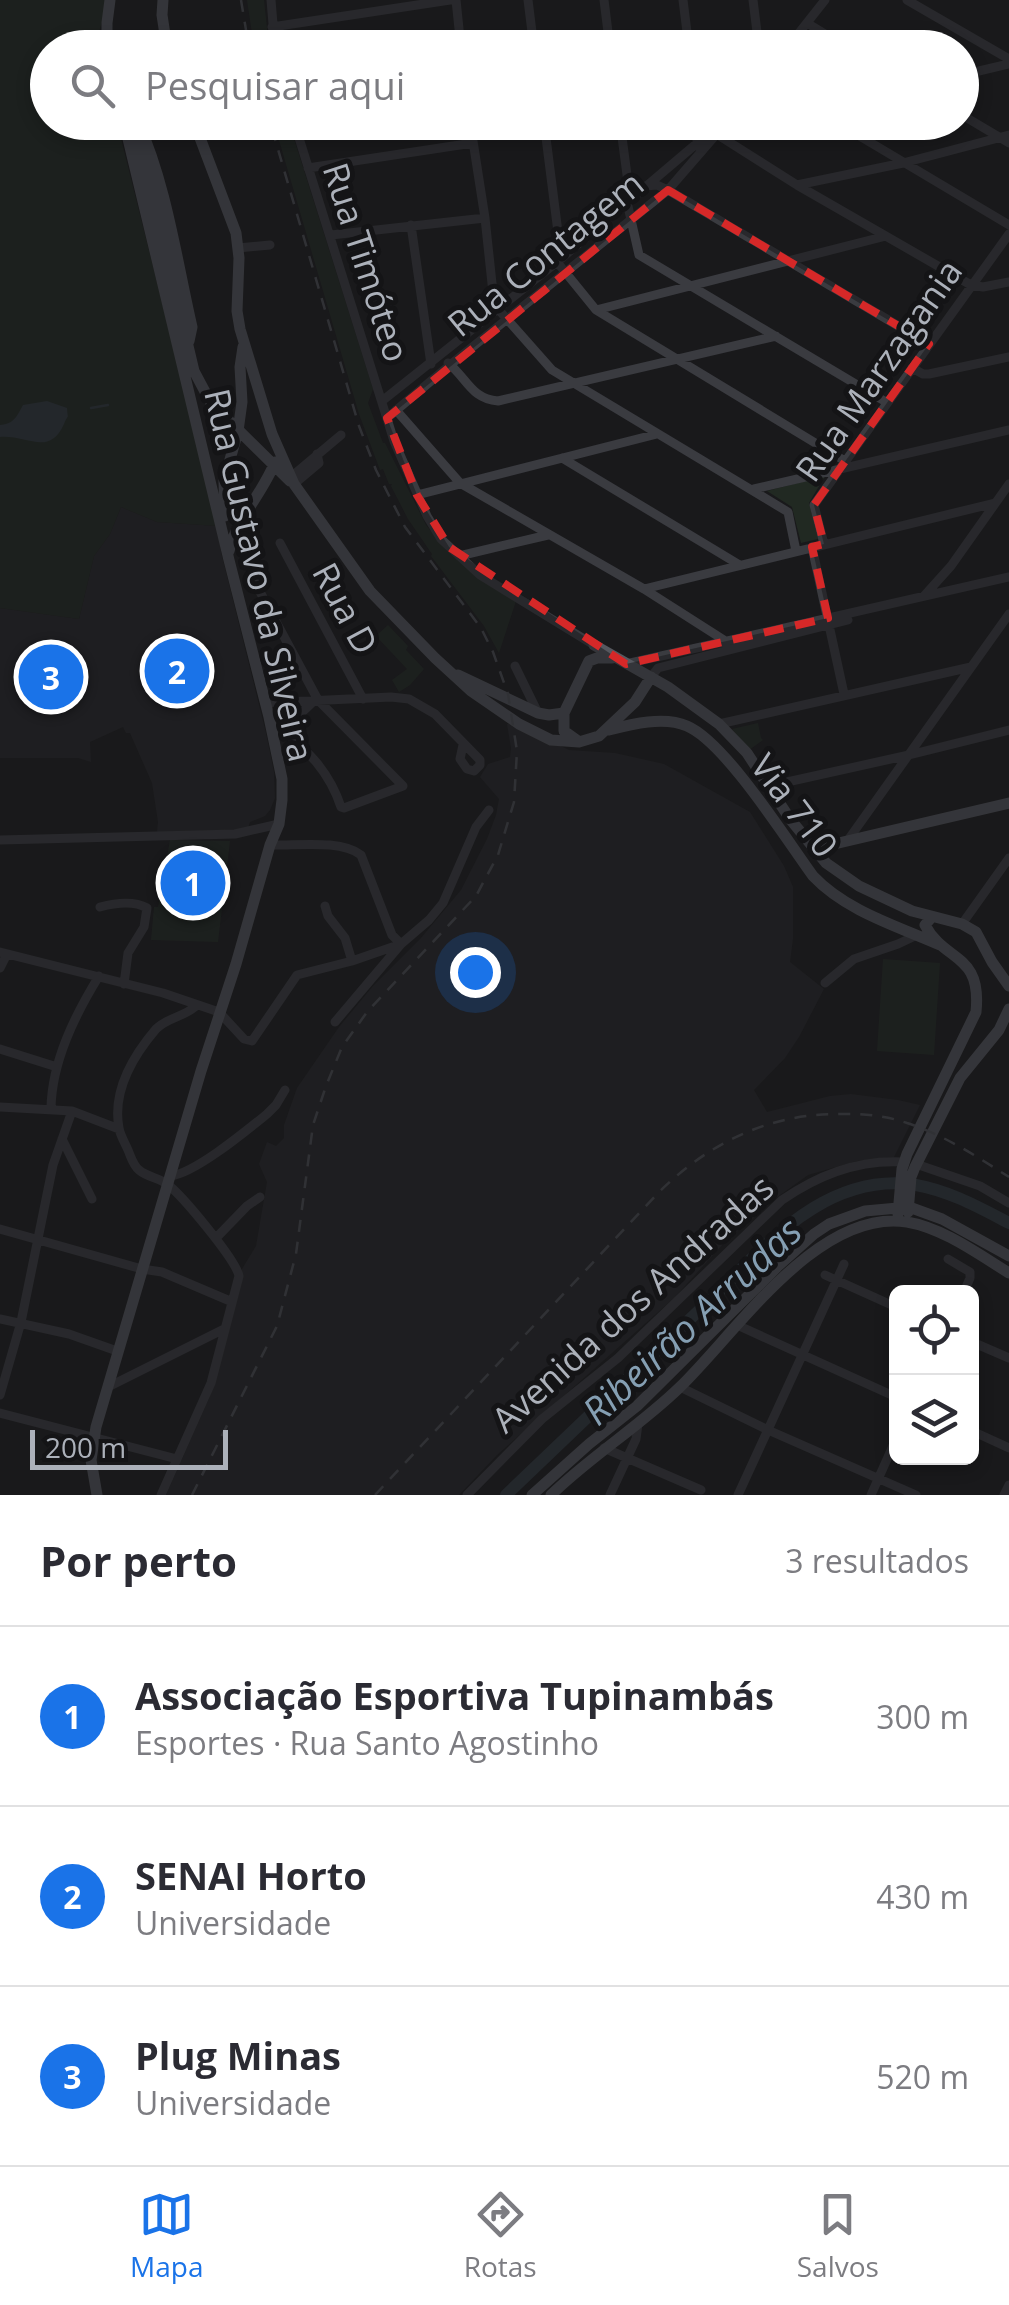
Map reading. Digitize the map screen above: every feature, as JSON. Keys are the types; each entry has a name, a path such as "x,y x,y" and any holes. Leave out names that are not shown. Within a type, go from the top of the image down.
{"main road":[{"path":"107,30 110,0"},
{"path":"163,0 164,30"},
{"name":"Rua Gustavo da Silveira","path":"96,1495 91,1460 108,1386 282,814 278,734 265,703 228,555 131,140"},
{"name":"Rua Gustavo da Silveira","path":"135,140 194,371 210,404 292,480"},
{"path":"145,140 154,162 192,327 188,347"},
{"path":"201,140 236,232 237,311 279,452 292,480 370,591 449,672 493,707 551,740 593,739 635,702 651,677"},
{"path":"228,555 224,481 238,432 244,341"},
{"path":"210,404 242,402"},
{"path":"228,555 232,537 279,452"},
{"path":"266,481 292,480"},
{"path":"579,742 564,730 564,713 590,661 590,642"},
{"path":"590,642 651,677 718,724 747,754 813,849 835,870 912,911 962,924 976,932 1009,986"},
{"path":"590,661 604,657 621,661"},
{"path":"449,672 538,713 564,713"},
{"name":"Via 710","path":"605,731 650,722 676,722 700,733 720,750 825,889 902,935 917,935 940,945"},
{"path":"813,849 1009,803"},
{"path":"903,1222 909,1167 976,1012 975,984 964,963 940,945 926,928 931,918"},
{"path":"992,962 1009,970"},
{"path":"909,1167 960,1078 1008,1016"},
{"path":"968,1029 973,1042 986,1047"},
{"path":"904,1203 1009,1256"},
{"name":"Avenida dos Andradas","path":"532,1495 668,1377 776,1267 814,1234 853,1214 904,1203"},
{"path":"551,1495 680,1388 799,1263 824,1244 856,1228 903,1222 943,1235 1009,1273"},
{"name":"Rua Gustavo da Silveira","path":"94,1438 104,1495"}],"street":[{"path":"271,0 272,30"},
{"path":"272,27 453,0 458,30"},
{"path":"528,0 532,30"},
{"path":"604,0 608,30"},
{"path":"682,0 687,30"},
{"path":"753,0 757,30"},
{"path":"801,30 825,0"},
{"path":"907,0 957,30"},
{"path":"807,23 818,30"},
{"path":"979,43 1009,61"},
{"path":"979,70 1009,61"},
{"path":"979,124 1006,139"},
{"path":"797,185 1006,139"},
{"name":"Rua Timóteo","path":"299,140 382,402 392,414 394,441 417,495 442,539 480,575 590,642"},
{"path":"473,140 498,309 544,363 788,512 796,550"},
{"path":"546,140 560,248 557,262 596,310 843,464"},
{"path":"622,140 627,202 640,256 886,402"},
{"path":"689,167 698,140"},
{"name":"Rua Contagem","path":"382,402 702,140"},
{"name":"Rua Contagem","path":"392,414 668,190 713,140"},
{"path":"726,140 971,285 1009,282"},
{"path":"865,140 1009,225"},
{"path":"308,168 473,143"},
{"path":"646,206 641,190 657,185 668,190 929,344"},
{"path":"331,235 485,218"},
{"path":"411,225 431,364"},
{"name":"Rua Marzagania","path":"824,544 814,505 1009,234"},
{"path":"596,310 886,236"},
{"path":"238,248 270,245"},
{"path":"442,355 478,396 498,401 776,336"},
{"path":"912,368 929,374 1009,356"},
{"path":"392,414 460,483 644,589 728,645"},
{"path":"754,489 843,464 1009,430"},
{"path":"417,495 657,434"},
{"path":"292,480 319,463 317,454 340,435"},
{"path":"562,458 738,564"},
{"path":"930,597 1009,484"},
{"path":"644,589 996,503"},
{"path":"458,556 548,535"},
{"name":"Rua D","path":"280,543 363,699"},
{"path":"812,547 844,694"},
{"path":"950,570 952,582 960,588"},
{"path":"252,577 316,700 403,786 340,807 325,771 278,734 316,700"},
{"path":"930,597 1009,579"},
{"path":"651,677 658,668 728,645 1009,579"},
{"path":"848,840 1009,614"},
{"path":"621,661 728,645"},
{"path":"515,666 538,713"},
{"path":"718,724 971,666"},
{"path":"265,703 410,700 435,714 462,744"},
{"path":"769,786 1009,730"},
{"path":"335,1022 443,903 476,827 489,810"},
{"path":"3,842 235,834 279,824"},
{"path":"270,846 336,846 356,851 392,935 402,944"},
{"path":"962,924 1009,858"},
{"path":"100,906 118,903 147,908 144,927 128,953 124,984"},
{"path":"325,906 345,938 352,961"},
{"path":"825,983 854,959 902,935"},
{"path":"0,968 4,953 163,993 219,1012 244,1038 252,1041 296,975 402,944"},
{"path":"52,1108 57,1067 99,976"},
{"path":"161,1495 211,1383 238,1276 236,1265 168,1180 140,1171 119,1129 122,1089 132,1062 166,1021 196,1006"},
{"path":"0,1048 57,1067"},
{"path":"168,1180 200,1164 266,1114 285,1090"},
{"path":"0,1107 72,1111 119,1129"},
{"path":"0,1395 21,1322 53,1165 72,1111"},
{"path":"62,1139 92,1199"},
{"name":"Avenida dos Andradas","path":"467,1495 542,1419 618,1358 782,1200 814,1180 871,1163 909,1167 980,1186 1009,1203"},
{"path":"216,1238 260,1197"},
{"path":"0,1229 162,1272 230,1301"},
{"path":"948,1259 970,1272 967,1285"},
{"path":"738,1495 844,1264"},
{"path":"825,1275 889,1305"},
{"path":"0,1319 69,1334 118,1350"},
{"path":"737,1325 889,1394"},
{"path":"108,1386 224,1329"},
{"path":"979,1345 1009,1358"},
{"path":"680,1388 916,1495"},
{"path":"0,1413 177,1460"},
{"path":"610,1495 636,1438 638,1422"},
{"path":"979,1434 1009,1448"},
{"path":"604,1448 701,1490"},
{"path":"872,1495 889,1454"},
{"path":"1004,1495 1009,1485"}],"highlighted area":[{"path":"668,190 929,344 814,505 824,544 812,547 828,618 626,664 449,547 417,495 387,418"}],"shaded area":[{"path":"0,0 107,0 100,30 30,30 30,140 121,140 218,526 157,522 121,507 110,534 94,556 79,619 0,608"},
{"path":"247,0 264,0 267,30 251,30"},
{"path":"279,140 294,140 373,389 368,403 383,443 426,525 444,547 516,601 499,653 408,519 392,484 380,470 359,414"},
{"path":"47,401 67,408 68,417 52,440 0,437 0,425 12,421 23,405"},
{"path":"825,476 809,503 818,539 801,543 792,507 767,491"},
{"path":"121,507 157,522 218,526 274,772 275,798 270,810 244,830 157,832 152,783 130,733 123,727 90,742 91,762 78,758 0,758 0,608 79,619 94,556 110,534"},
{"path":"388,625 424,669 399,692 392,680 407,669 376,636"},
{"path":"758,723 763,740 749,750 732,729"},
{"path":"507,724 517,724 569,750 615,753 664,764 750,812 793,887 790,962 824,989 785,1058 754,1090 767,1112 851,1094 920,1105 894,1157 857,1161 808,1175 776,1198 724,1243 674,1298 497,1455 459,1495 166,1495 210,1396 242,1269 256,1246 267,1182 259,1164 267,1142 276,1146 284,1138 284,1125 297,1088 339,1027 461,890 496,815 499,799 480,777 488,764 510,757"},
{"path":"170,840 230,841 218,942 151,940 154,907 158,907"},
{"path":"883,959 940,963 934,1055 877,1051"}],"waterway":[{"path":"91,408 108,405"},
{"name":"Ribeirão Arrudas","path":"506,1495 770,1241 814,1208 862,1187 888,1183 916,1185 953,1196 1009,1223"}],"railway":[{"path":"241,0 246,30"},
{"path":"192,1495 277,1326 296,1254 313,1125 342,1047 367,1012 476,896 498,855 514,802 517,751 508,694 493,652 481,628 405,527 376,470 359,426 275,140"},
{"path":"375,1495 659,1192 722,1144 793,1118 869,1115 934,1134 1009,1177"}],"place":[{"name":"SENAI Horto","path":"177,671"},
{"name":"Plug Minas","path":"51,677"},
{"name":"Associação Esportiva Tupinambás","path":"193,883"}]}
